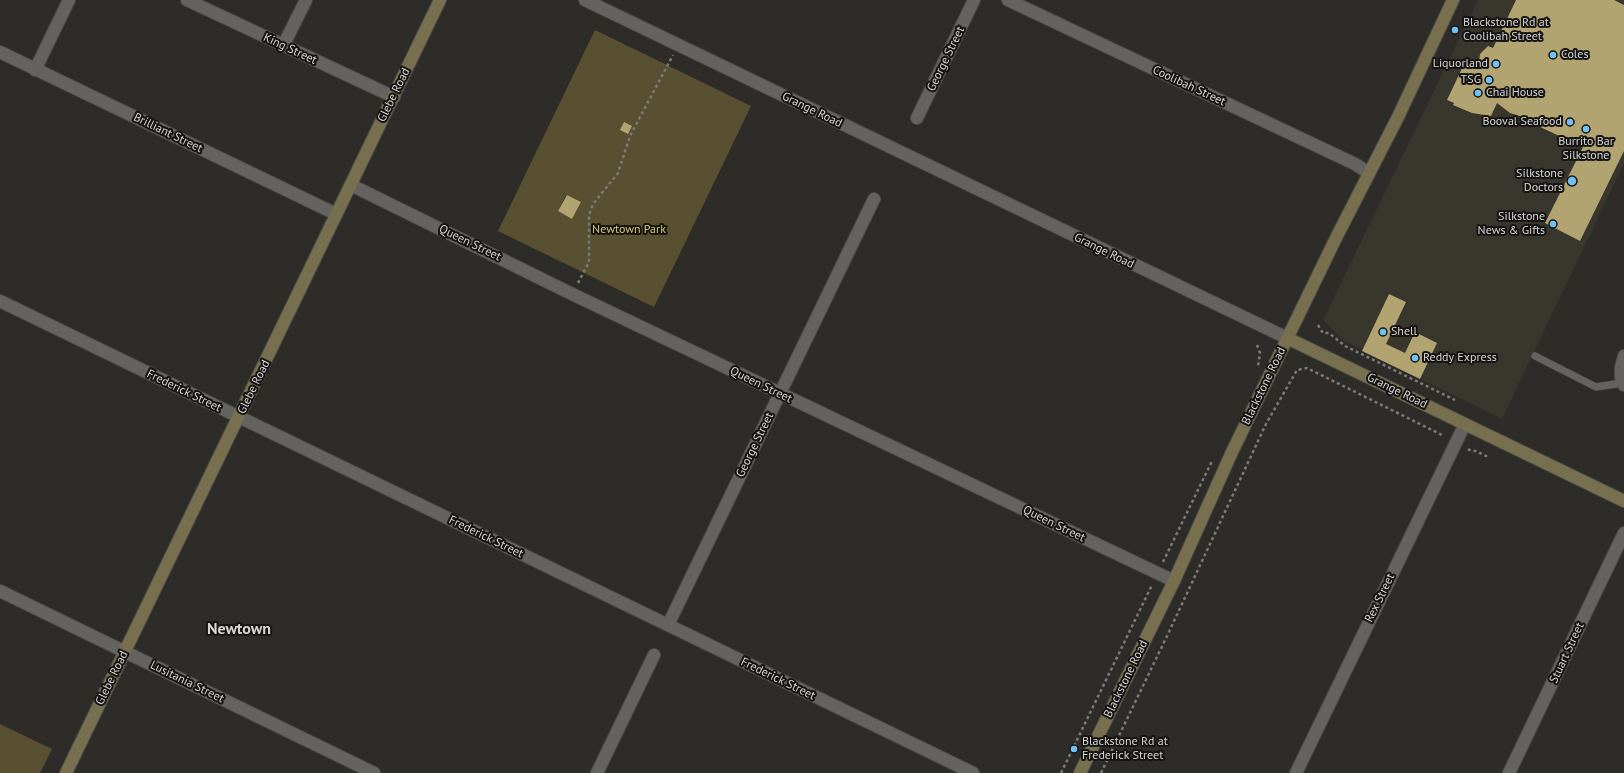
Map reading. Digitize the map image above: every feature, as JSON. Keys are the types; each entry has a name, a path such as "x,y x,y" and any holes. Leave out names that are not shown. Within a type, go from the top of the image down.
{"main road":[{"name":"Glebe Road","path":"66,773 440,0"},
{"name":"Blackstone Road","path":"1080,773 1174,581 1232,452 1369,173 1449,1"},
{"name":"Grange Road","path":"1287,338 1624,501"}],"street":[{"path":"36,70 69,0"},
{"name":"King Street","path":"187,0 394,97"},
{"path":"283,46 306,0"},
{"name":"Grange Road","path":"585,0 1287,338"},
{"name":"George Street","path":"917,118 974,0"},
{"name":"Coolibah Street","path":"1008,0 1355,164 1369,173"},
{"name":"Brilliant Street","path":"0,52 336,214"},
{"name":"Queen Street","path":"351,185 572,294 1174,581"},
{"name":"George Street","path":"668,625 874,199"},
{"name":"Frederick Street","path":"0,301 973,773"},
{"path":"1623,384 1621,368 1624,356"},
{"name":"Rex Street","path":"1296,773 1465,424"},
{"name":"Stuart Street","path":"1509,773 1624,532"},
{"name":"Lusitania Street","path":"0,591 374,773"},
{"path":"598,773 654,655"}],"lane":[{"path":"1535,356 1596,387 1623,384"}],"path":[{"path":"572,294 589,262 589,215 593,204 618,173 630,136 678,46"},
{"path":"1318,325 1323,333 1329,333 1345,346 1455,400"},
{"path":"1101,773 1266,424 1297,370 1306,368 1444,436"},
{"path":"1468,449 1486,456 1487,454"}],"shaded area":[{"path":"1478,0 1624,0 1624,163 1502,419 1344,341 1323,320"}],"green space":[{"name":"Newtown Park","path":"595,30 751,106 654,307 498,231","holes":["566,195 581,202 572,219 558,211"]},
{"path":"0,724 52,749 40,773 0,773"}],"building":[{"path":"1516,0 1614,0 1624,5 1624,151 1580,241 1545,223 1583,147 1523,119 1523,117 1510,113 1497,103 1491,116 1472,113 1453,105 1454,103 1447,100 1465,62 1471,65 1474,59 1479,62 1480,54 1488,46 1493,48"},
{"path":"624,122 632,126 628,134 620,130"},
{"path":"567,195 581,202 572,219 558,211"},
{"path":"1389,294 1406,302 1386,344 1405,353 1415,332 1437,343 1420,379 1362,351"}],"place":[{"name":"Blackstone Rd at Coolibah Street","path":"1455,30"},
{"name":"Coles","path":"1553,55"},
{"name":"Liquorland","path":"1496,64"},
{"name":"TSG","path":"1489,80"},
{"name":"Chai House","path":"1478,93"},
{"name":"Booval Seafood","path":"1570,122"},
{"name":"Burrito Bar Silkstone","path":"1586,129"},
{"name":"Silkstone Doctors","path":"1572,181"},
{"name":"Silkstone News & Gifts","path":"1553,224"},
{"name":"Shell","path":"1383,332"},
{"name":"Reddy Express","path":"1415,358"},
{"name":"Blackstone Rd at Frederick Street","path":"1074,749"}],"district":[{"name":"Newtown","path":"239,629"}]}
